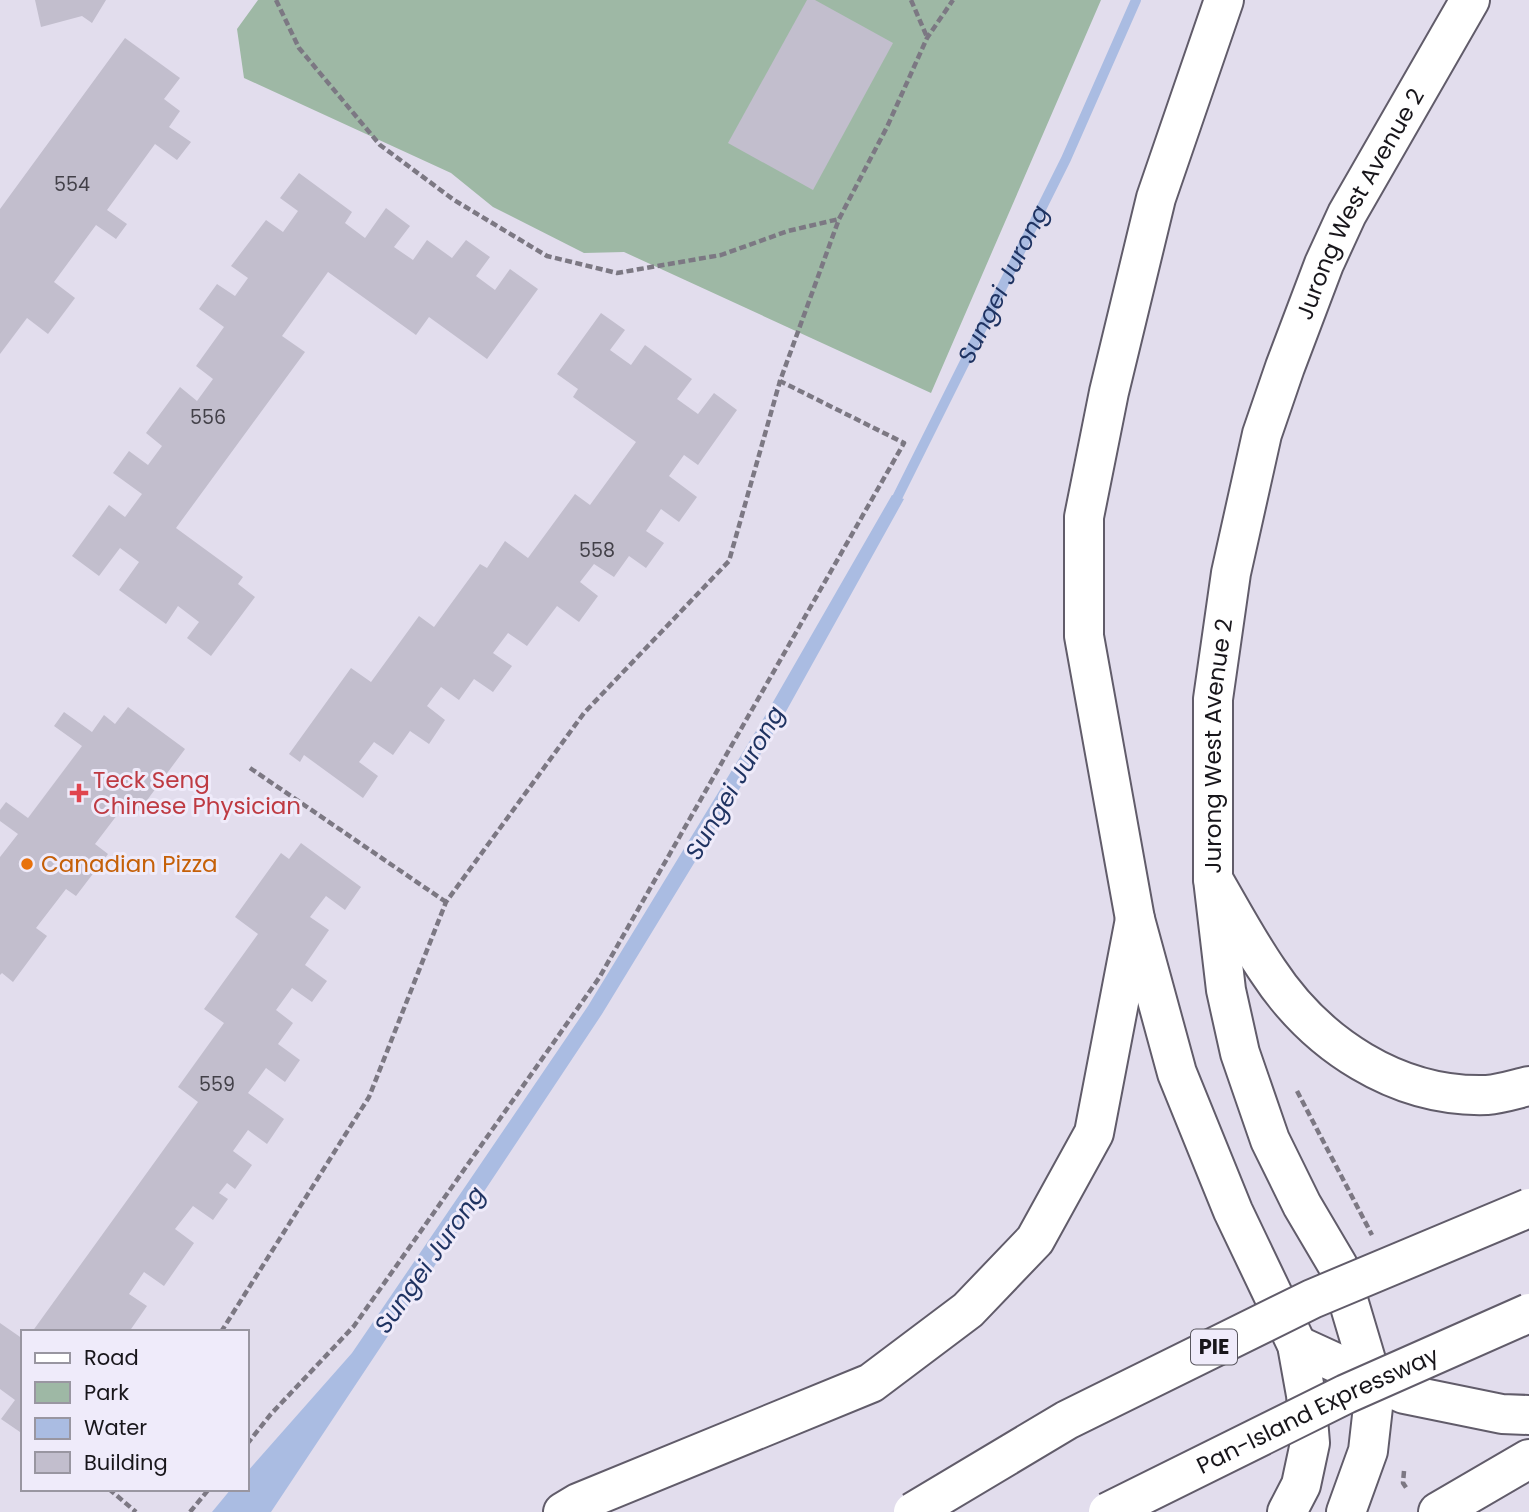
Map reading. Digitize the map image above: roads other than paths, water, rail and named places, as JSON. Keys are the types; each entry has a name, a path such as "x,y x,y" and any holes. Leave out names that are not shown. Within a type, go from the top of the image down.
{"main road":[{"path":"1224,0 1156,198 1109,392 1084,517 1084,636 1135,919 1177,1073 1233,1210 1297,1345 1306,1395 1310,1443 1301,1485 1287,1512"},
{"name":"Jurong West Avenue 2","path":"1346,1512 1368,1451 1374,1398 1371,1377 1338,1266 1302,1205 1270,1140 1240,1053 1226,990 1213,879 1213,699 1231,573 1262,435 1324,264 1347,214 1470,0"},
{"path":"1213,879 1268,973 1326,1038 1363,1063 1417,1087 1436,1091 1489,1095 1529,1086"},
{"path":"563,1512 578,1503 871,1382 968,1310 1035,1240 1094,1133 1135,919"},
{"name":"PIE","path":"912,1512 1067,1420 1287,1311 1529,1208"},
{"name":"Pan-Island Expressway","path":"1108,1512 1346,1394 1529,1313"},
{"path":"1297,1345 1404,1394 1502,1414 1529,1415"},
{"path":"1438,1512 1529,1459"}],"water":[{"name":"Sungei Jurong","path":"892,495 904,499 779,724 602,1014 271,1512 212,1512 229,1491 248,1491 248,1471 352,1353 588,1006 765,716"}],"waterway":[{"name":"Sungei Jurong","path":"892,508 1066,159 1136,0"}],"place":[{"name":"Teck Seng Chinese Physician","path":"79,793"},
{"name":"Canadian Pizza","path":"27,864"}]}
